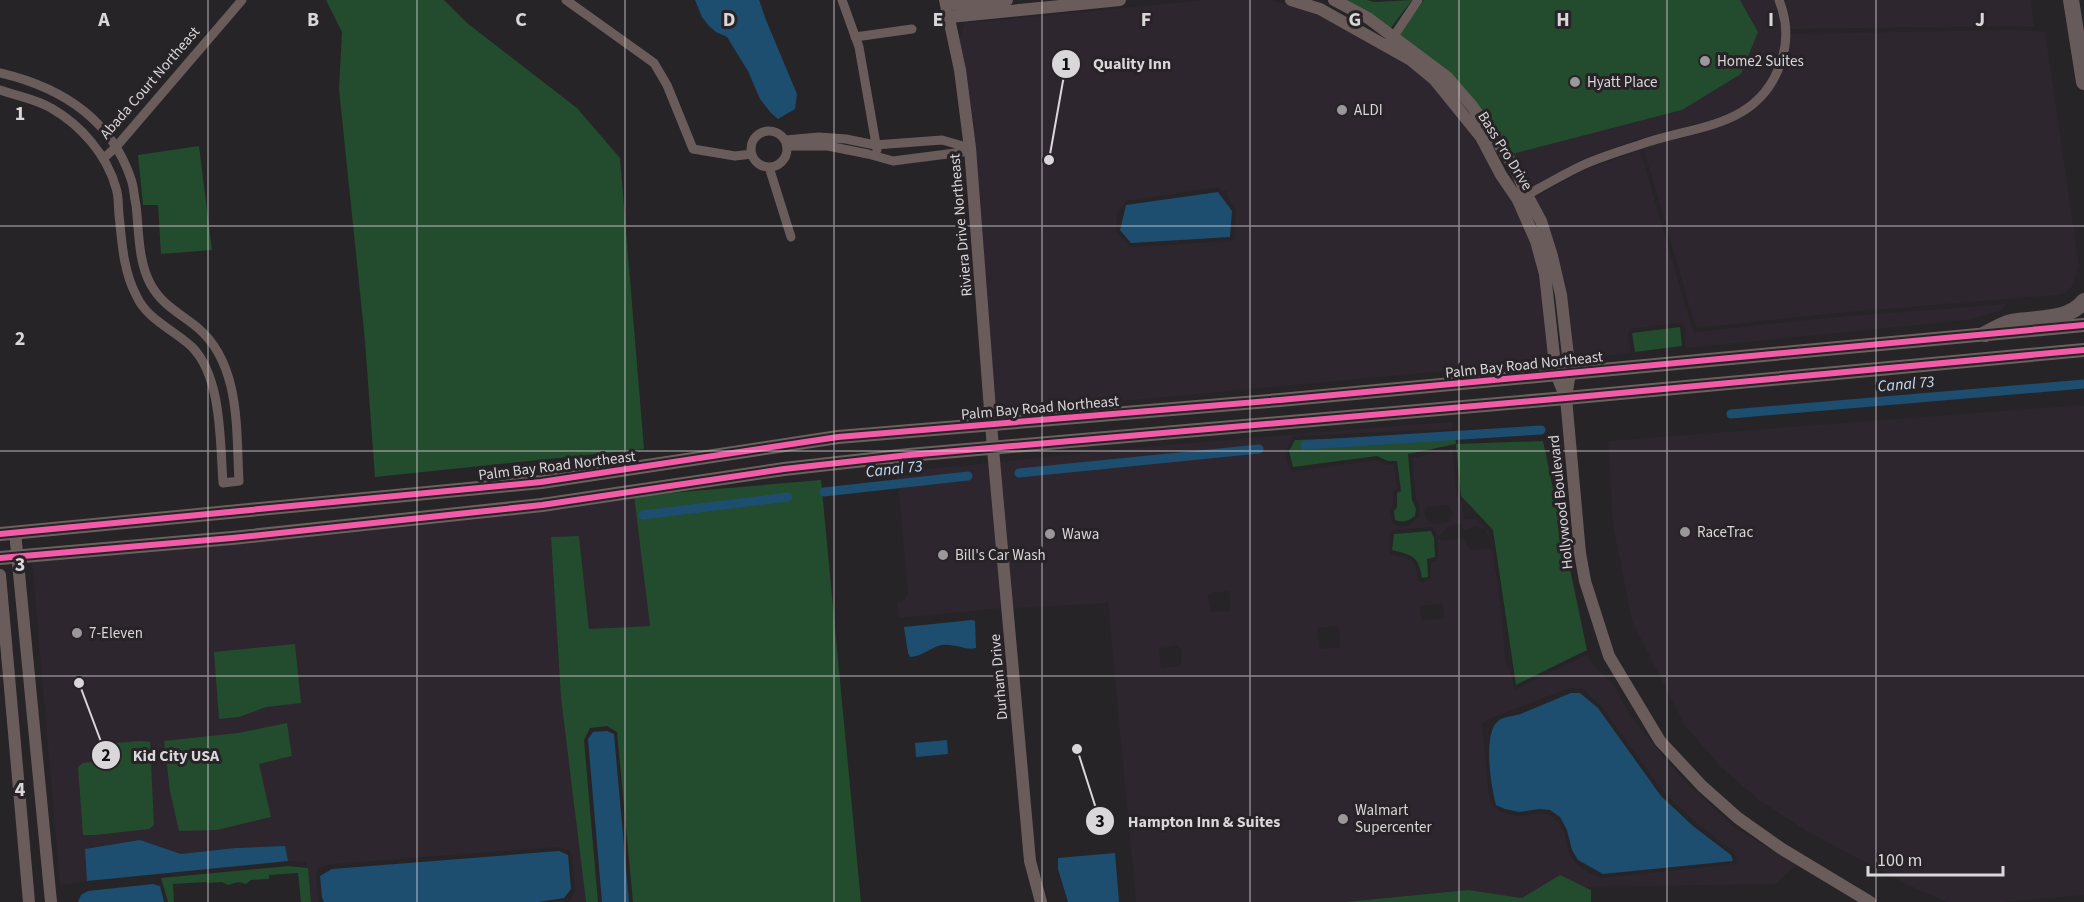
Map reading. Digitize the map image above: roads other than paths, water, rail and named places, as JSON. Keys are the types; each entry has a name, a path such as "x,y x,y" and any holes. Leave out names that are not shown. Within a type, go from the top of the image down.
{"highway":[{"path":"2071,0 2084,82"},
{"path":"1985,334 2010,322 2053,317 2080,305 2084,300"}],"main road":[{"name":"Palm Bay Road Northeast","path":"0,534 541,483 838,437 1314,397 2084,325"},
{"path":"0,558 232,538 542,505 784,468 909,455 2084,350"},
{"path":"1281,423 1287,414 1298,405 1314,397"},
{"path":"1254,425 1269,415 1280,400"},
{"path":"541,483 542,505"}],"street":[{"name":"Abada Court Northeast","path":"104,158 116,147 242,0"},
{"path":"566,0 654,63 668,85 693,149 735,156 752,154"},
{"path":"842,0 859,47 875,145 881,157"},
{"path":"947,7 1007,0"},
{"path":"947,7 1120,0"},
{"name":"Bass Pro Drive","path":"1290,0 1320,9 1390,42 1447,77 1472,106 1514,166 1541,221 1561,295 1563,373"},
{"name":"Bass Pro Drive","path":"1334,0 1368,18 1390,42 1434,79 1481,137 1501,176 1518,200 1536,241 1545,274 1566,398"},
{"path":"1390,42 1418,0"},
{"path":"1527,195 1583,165 1642,143 1699,129 1738,115 1760,99 1776,78 1783,56 1786,34 1784,11 1779,0"},
{"name":"Riviera Drive Northeast","path":"947,7 960,70 970,148 993,449"},
{"path":"855,37 912,29"},
{"path":"0,73 24,78 67,97 93,117 116,147 132,179 144,268 152,286 181,317 198,328 214,348 229,376 237,433 239,481 223,483 213,388 204,365 193,348 152,317 139,302 131,286 116,188 104,158 88,138 51,108 0,90"},
{"path":"786,143 784,160 779,165 769,167 756,162 752,154 752,142 761,133 775,131 786,143 828,146 893,161 963,152 970,148"},
{"path":"786,143 819,137 846,139 875,145 942,140 970,148"},
{"path":"769,167 791,237"},
{"name":"Hollywood Boulevard","path":"1566,398 1580,553 1585,581 1609,656 1642,712 1660,741 1702,786 1738,818 1782,849 1870,902"},
{"name":"Durham Drive","path":"993,449 1030,861 1041,902"},
{"path":"15,532 51,902"},
{"path":"0,575 29,902"},
{"path":"25,848 43,823"},
{"path":"26,870 45,846"}],"water":[{"path":"695,0 759,0 797,94 795,109 778,119 771,113 760,99 748,71 727,37 709,26 702,17"},
{"path":"1218,192 1232,211 1230,237 1131,243 1120,230 1126,205"},
{"path":"975,621 976,648 942,645 910,657 904,627"},
{"path":"1571,693 1580,693 1598,708 1661,796 1693,826 1731,855 1733,861 1603,874 1578,860 1560,817 1550,810 1519,812 1496,805 1490,775 1489,750 1490,738 1497,722"},
{"path":"607,731 614,734 629,902 602,902 588,739 593,732"},
{"path":"947,740 948,754 916,757 915,743"},
{"path":"140,840 181,854 235,848 285,846 288,861 87,881 85,849"},
{"path":"559,851 568,855 571,889 564,898 538,902 324,902 322,897 320,876 332,869"},
{"path":"1115,853 1119,902 1068,902 1058,869 1058,858"},
{"path":"153,884 160,886 164,902 78,902 81,895 88,891"}],"waterway":[{"name":"Canal 73","path":"1731,414 2084,384"},
{"name":"Canal 73","path":"1305,445 1541,430"},
{"name":"Canal 73","path":"1019,473 1259,449"},
{"name":"Canal 73","path":"824,492 968,476"},
{"name":"Canal 73","path":"643,515 788,497"}],"place":[{"name":"Home2 Suites","path":"1705,61"},
{"name":"Hyatt Place","path":"1575,82"},
{"name":"ALDI","path":"1342,110"},
{"name":"Quality Inn","path":"1049,160"},
{"name":"RaceTrac","path":"1685,532"},
{"name":"Wawa","path":"1050,534"},
{"name":"Bill's Car Wash","path":"943,555"},
{"name":"7-Eleven","path":"77,633"},
{"name":"Kid City USA","path":"79,683"},
{"name":"Hampton Inn & Suites","path":"1077,749"},
{"name":"Walmart Supercenter","path":"1343,819"}]}
